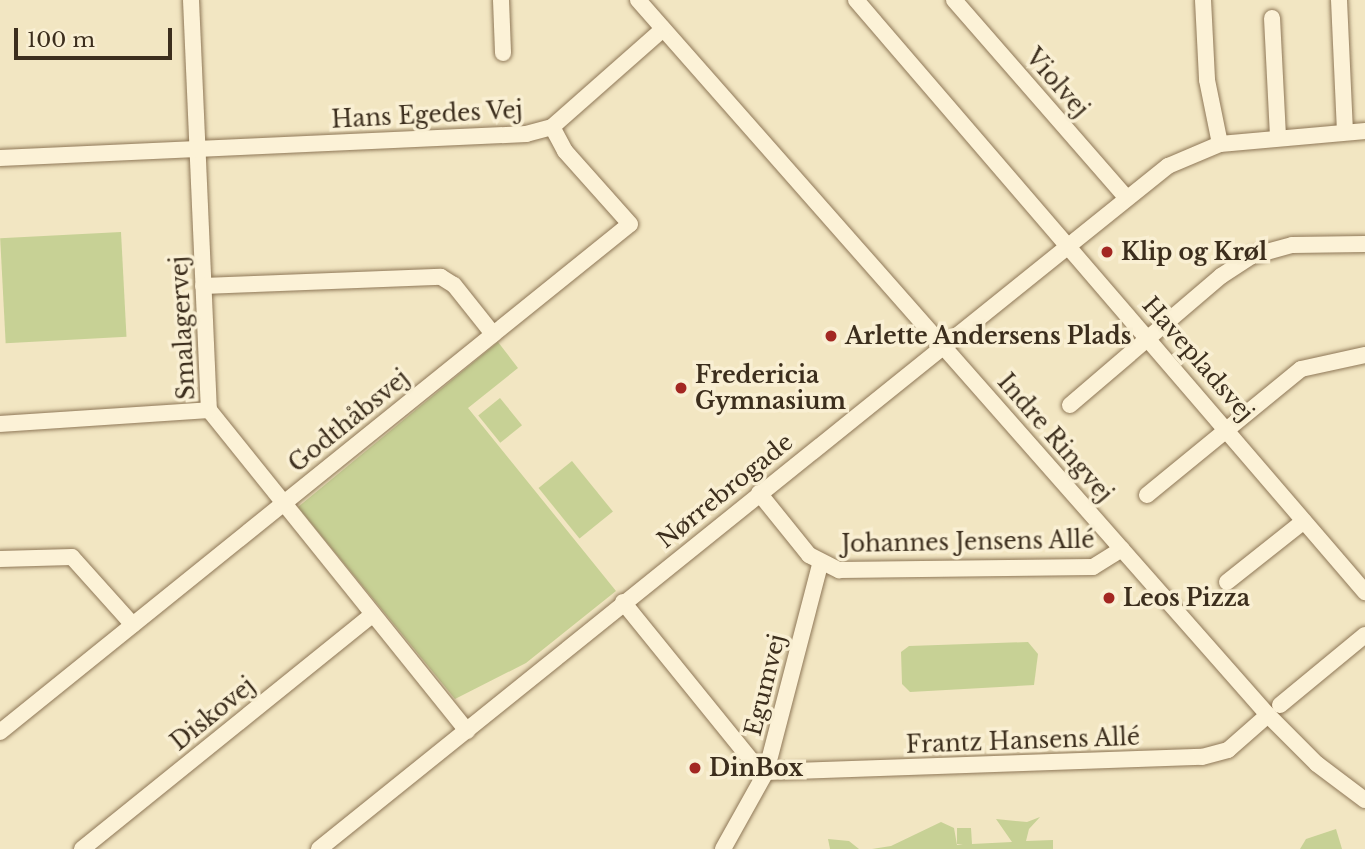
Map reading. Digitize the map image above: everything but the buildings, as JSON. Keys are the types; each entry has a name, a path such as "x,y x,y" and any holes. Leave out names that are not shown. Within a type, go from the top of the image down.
{"street":[{"name":"Smalagervej","path":"191,0 209,410 467,731"},
{"path":"501,0 503,52"},
{"name":"Indre Ringvej","path":"638,0 1122,549 1274,710 1317,764 1365,800"},
{"name":"Havepladsvej","path":"856,0 1150,337 1365,592"},
{"name":"Violvej","path":"954,0 1126,197"},
{"path":"1203,0 1208,80 1220,144"},
{"path":"1339,0 1346,132"},
{"path":"1272,19 1279,137"},
{"name":"Hans Egedes Vej","path":"0,158 526,134 552,127 663,29"},
{"name":"Godthåbsvej","path":"0,732 629,224 565,151 552,127"},
{"name":"Nørrebrogade","path":"319,849 1126,197 1168,166 1220,144 1365,131"},
{"path":"1070,405 1221,276 1252,256 1292,245 1365,244"},
{"path":"203,286 441,277 454,285 494,334"},
{"path":"1147,495 1301,369 1365,355"},
{"path":"0,424 209,410"},
{"name":"Johannes Jensens Allé","path":"759,493 820,564 854,572 1093,567 1122,549"},
{"path":"1227,582 1304,521"},
{"path":"0,559 72,557 133,625"},
{"name":"Egumvej","path":"723,849 766,772 820,564"},
{"path":"624,602 758,769 766,772"},
{"name":"Diskovej","path":"82,849 372,615"},
{"name":"Frantz Hansens Allé","path":"766,772 1202,757 1228,750 1365,635"}],"green space":[{"path":"121,232 126,337 6,343 0,238"},
{"path":"498,342 518,368 468,408 616,591 526,663 455,699 298,507"},
{"path":"500,398 522,425 500,443 478,416"},
{"path":"572,461 613,512 579,539 539,488"},
{"path":"1028,642 1038,654 1034,685 910,692 902,684 901,652 909,646"},
{"path":"1040,817 1029,829 1026,841 1053,840 1053,849 872,849 891,846 941,822 954,828 957,845 963,844 957,844 957,828 971,828 972,844 1012,842 996,819 1027,822"},
{"path":"1336,829 1342,849 1300,849 1306,839"},
{"path":"828,839 849,841 859,849 830,849"}],"place":[{"name":"Klip og Krøl","path":"1107,252"},
{"name":"Arlette Andersens Plads","path":"831,336"},
{"name":"Fredericia Gymnasium","path":"681,388"},
{"name":"Leos Pizza","path":"1109,598"},
{"name":"DinBox","path":"695,768"}]}
